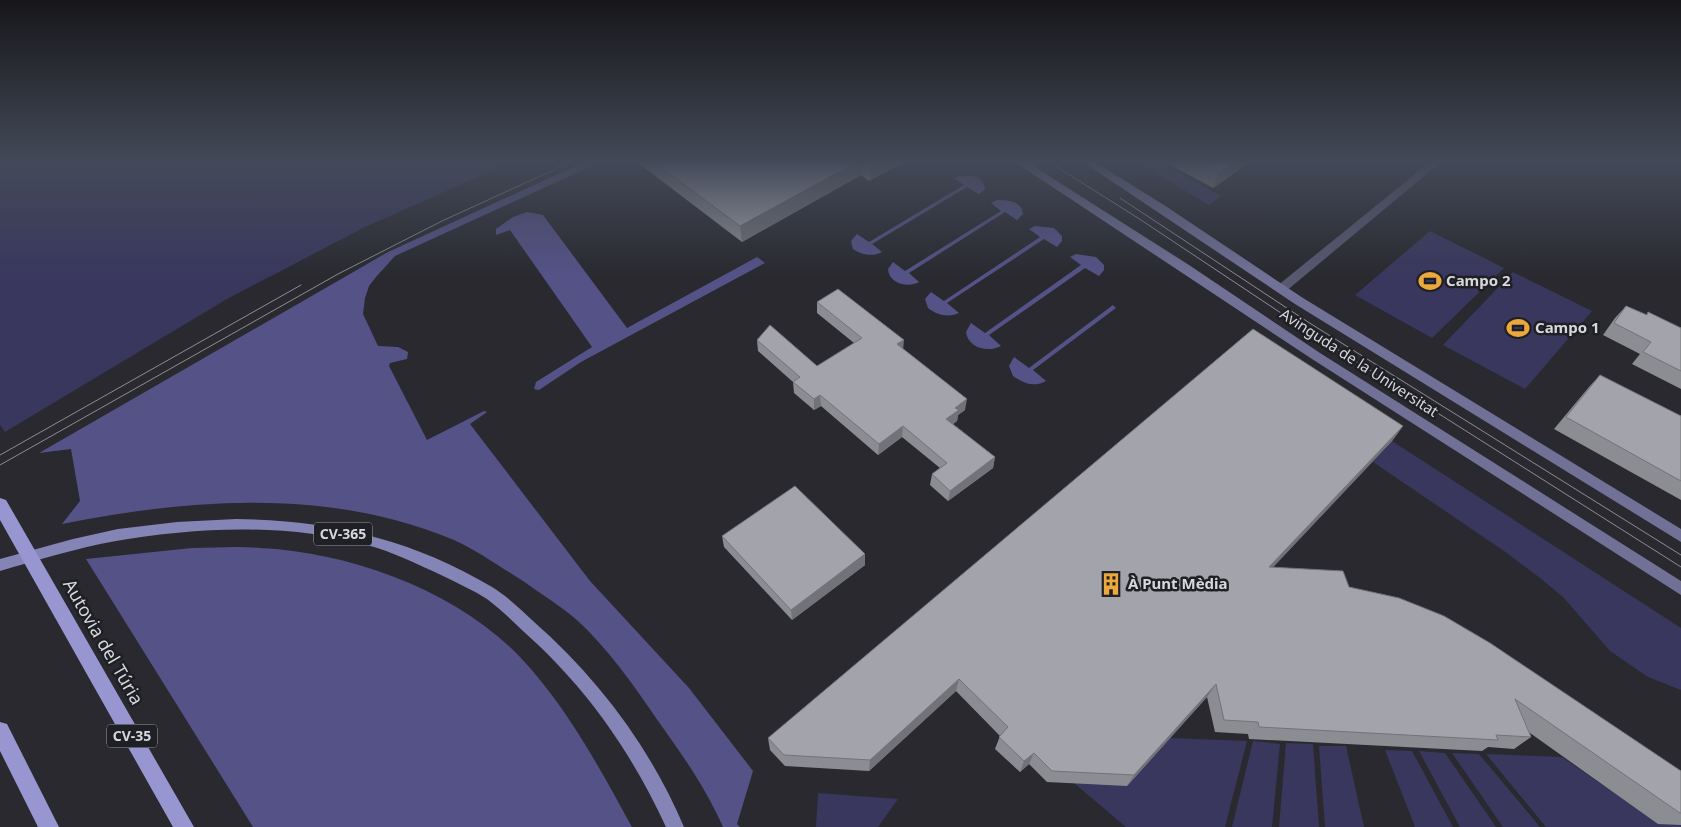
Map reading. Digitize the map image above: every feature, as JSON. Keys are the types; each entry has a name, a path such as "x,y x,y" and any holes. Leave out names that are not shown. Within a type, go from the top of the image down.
{"highway":[{"name":"Autovia del Túria","path":"0,505 184,827"},
{"path":"0,731 49,827"}],"main road":[{"name":"CV-365","path":"0,564 74,544 118,535 172,528 234,525 292,527 354,536 419,557 488,592 552,646 591,688 621,727 657,787 675,827"}],"street":[{"name":"Avinguda de la Universitat","path":"1080,201 1193,273 1316,356 1681,589"},
{"name":"Avinguda de la Universitat","path":"1151,201 1281,289 1681,536"},
{"path":"1281,289 1390,201"}],"shaded area":[{"path":"0,201 424,201 363,228 227,299 5,432 0,425"},
{"path":"500,201 516,201 395,256 369,286 363,314 378,346 398,347 408,352 407,359 390,363 389,366 427,440 484,411 487,412 470,424 590,581 689,688 753,771 737,824 740,827 723,827 701,785 675,744 620,667 600,643 578,621 551,600 463,544 407,523 359,512 309,505 260,503 210,504 160,508 62,524 80,501 71,449 39,453 388,252"},
{"path":"938,201 944,201 872,244 882,252 867,255 860,253 853,249 851,241 857,234 869,242"},
{"path":"996,201 1010,201 1020,206 1023,214 1017,220 1005,212 909,273 919,282 915,284 900,283 895,281 889,274 888,269 893,262 905,271 1001,211 991,203"},
{"path":"1202,201 1215,201 1209,205"},
{"path":"527,212 543,215 627,328 757,257 765,263 581,362 539,390 534,389 536,382 592,347 510,230 496,235 496,229 513,217"},
{"path":"1035,226 1054,228 1062,236 1062,241 1057,247 1044,239 947,303 959,313 943,315 928,308 925,299 931,292 944,301 1040,237 1029,229"},
{"name":"Campo 2","path":"1430,231 1504,268 1432,338 1355,295"},
{"path":"1076,254 1096,257 1104,265 1104,270 1099,276 1085,268 989,335 1001,346 985,349 979,348 970,342 966,332 971,323 985,333 1081,265 1070,257"},
{"name":"Campo 1","path":"1513,272 1592,311 1525,389 1443,345"},
{"path":"1113,305 1116,308 1033,370 1046,381 1029,384 1013,376 1009,366 1014,357 1029,368"},
{"path":"1392,441 1681,628 1681,690 1648,677 1610,651 1564,598 1540,578 1504,551 1373,462"},
{"path":"252,547 330,557 400,579 434,595 465,613 494,634 520,657 553,696 581,738 632,827 253,827 86,559 192,548"},
{"path":"1170,738 1247,741 1225,827 1126,827 1074,783"},
{"path":"1253,741 1280,744 1272,827 1232,827"},
{"path":"1286,743 1313,744 1319,827 1279,827"},
{"path":"1319,746 1346,746 1364,827 1325,827"},
{"path":"1385,750 1412,751 1453,827 1415,827"},
{"path":"1419,751 1445,753 1496,827 1460,827"},
{"path":"1452,753 1479,754 1540,827 1503,827"},
{"path":"1486,754 1562,757 1658,823 1681,825 1681,827 1546,827"},
{"path":"818,793 898,799 878,827 816,827"}],"building":[{"path":"706,201 786,201 740,226"},
{"path":"838,289 904,340 897,344 967,399 955,408 959,410 946,419 995,457 950,491 932,474 947,463 903,426 879,444 820,395 814,399 793,382 800,377 757,340 770,325 817,366 862,338 817,302"},
{"path":"1626,306 1647,315 1648,312 1681,328 1681,371 1643,352 1651,342 1614,323"},
{"name":"À Punt Mèdia","path":"1253,329 1403,426 1269,567 1343,571 1349,587 1399,598 1444,616 1490,643 1681,771 1681,813 1515,699 1531,737 1496,735 1498,740 1259,727 1258,722 1224,720 1216,684 1134,775 1052,771 1034,753 1024,761 999,737 1008,727 959,679 870,760 784,755 768,738"},
{"path":"1600,375 1681,416 1681,481 1566,417"},
{"path":"795,486 865,554 791,610 722,536"}],"tram line":[{"path":"0,465 338,274 487,201"},
{"path":"1110,201 1308,331 1681,567"},
{"path":"1124,201 1308,322 1681,555"},
{"path":"0,455 301,285"}],"place":[{"name":"Campo 2","path":"1430,281"},
{"name":"Campo 1","path":"1518,328"},
{"name":"À Punt Mèdia","path":"1111,584"}]}
